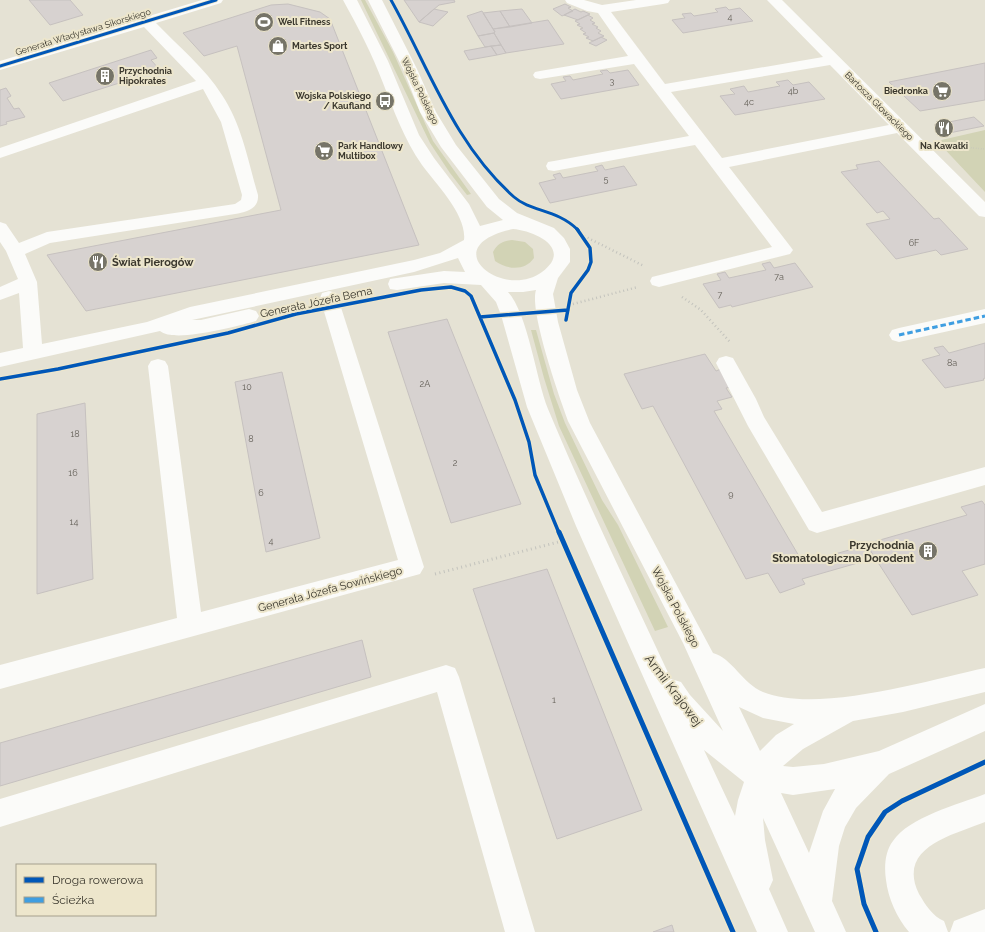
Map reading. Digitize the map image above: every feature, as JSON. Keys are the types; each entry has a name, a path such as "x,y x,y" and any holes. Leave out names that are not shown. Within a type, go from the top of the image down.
{"street":[{"name":"Generała Władysława Sikorskiego","path":"0,66 216,0"},
{"path":"350,0 384,68 410,131 421,151 467,215 472,228 471,242 466,254 468,265 504,299 511,315 537,407 644,651 770,926"},
{"name":"Wojska Polskiego","path":"375,0 410,69 428,112 449,148 493,203 511,217 526,224"},
{"path":"572,0 592,8 663,0"},
{"name":"Bartosza Głowackiego","path":"774,0 985,212"},
{"path":"602,8 638,59 784,250 659,281"},
{"path":"14,251 48,238 235,209 248,204 250,195 226,115 215,94 146,21"},
{"path":"540,75 638,59"},
{"path":"661,89 834,60"},
{"path":"0,153 206,83"},
{"path":"718,164 901,127"},
{"path":"554,166 699,139"},
{"path":"471,242 479,233 494,226 513,223 526,224 545,231 559,244 562,252 561,261 557,269 550,276 536,284 507,287 486,281"},
{"path":"0,228 14,251 28,282 33,353"},
{"name":"Generała Józefa Bema","path":"0,360 149,328 190,314 414,266 446,257 471,242"},
{"name":"Wojska Polskiego","path":"550,276 544,294 548,322 567,390 580,423 692,635 818,900 831,932"},
{"name":"Generała Józefa Bema","path":"149,328 201,327 329,298 426,279 456,277 486,281"},
{"path":"0,294 28,282"},
{"name":"Generała Józefa Sowińskiego","path":"0,677 412,567 329,298"},
{"path":"898,335 985,316"},
{"path":"726,363 746,398 754,420 818,523 985,476"},
{"path":"158,366 191,627"},
{"path":"692,635 720,673 736,688 761,705 788,712 848,710 985,680"},
{"name":"Armii Krajowej","path":"644,651 681,704 716,743 759,776 793,781 824,778 880,764 985,717"},
{"path":"0,813 446,677 520,932"},
{"path":"770,926 754,859 749,816 759,776 783,748 800,736 848,710"},
{"name":"Armii Krajowej","path":"818,900 821,859 830,825 847,797 880,764"},
{"path":"933,932 928,930 913,913 902,891 899,868 903,851 924,832 985,808"},
{"path":"965,932 985,924"}],"path":[{"path":"950,146 985,149"},
{"path":"584,236 653,270 659,281"},
{"path":"560,534 566,548"},
{"path":"412,567 423,578 571,538"}],"green space":[{"path":"361,0 365,0 393,52 433,141 471,194 467,195 430,143"},
{"path":"985,130 985,192 937,141"},
{"path":"512,240 525,242 533,249 534,258 526,265 516,268 505,266 495,261 493,252 496,247 503,242"},
{"path":"531,330 536,330 554,394 565,423 602,500 618,525 668,627 655,631 559,426"}],"building":[{"path":"29,0 70,0 83,15 50,25"},
{"path":"404,0 454,0 455,2 439,5 419,22"},
{"name":"Park Handlowy Multibox","path":"288,4 320,12 330,19 419,245 86,311 47,255 281,210 237,46 204,56 183,33 271,5"},
{"path":"565,4 571,7 568,8 573,11 562,16 553,9"},
{"path":"726,7 729,10 740,8 753,21 683,33 672,20 685,18 682,14 691,13 694,16 718,12 715,9"},
{"path":"434,9 448,12 433,26 419,22"},
{"path":"522,9 532,23 510,27 500,11"},
{"path":"575,9 590,14 578,20 564,15"},
{"path":"482,11 495,32 478,36 467,16"},
{"path":"500,11 510,27 493,29 483,13"},
{"path":"588,15 593,18 590,20 595,23 592,24 598,27 596,28 601,31 598,33 604,36 593,41 586,38 589,37 583,34 586,33 580,29 583,28 577,25 580,24 575,21"},
{"path":"548,20 564,44 506,53 493,29"},
{"path":"494,33 501,45 485,47 478,36"},
{"path":"601,37 607,40 596,46 589,43"},
{"path":"501,45 506,53 497,55 491,46"},
{"path":"491,46 497,55 469,60 464,51"},
{"name":"Przychodnia Hipokrates","path":"151,50 157,58 151,60 160,70 63,101 49,83"},
{"name":"Biedronka","path":"985,63 985,100 920,111 889,82"},
{"path":"607,70 610,73 628,70 639,85 561,99 551,84 566,81 563,77 570,76 573,80 603,74 600,71"},
{"path":"788,80 793,85 809,82 825,99 735,115 720,96 735,94 730,89 744,86 748,92 780,86 776,82"},
{"path":"6,88 11,96 7,98 14,109 19,108 25,117 6,122 7,124 0,126 0,90"},
{"path":"974,117 984,126 944,134 934,125"},
{"path":"879,161 934,219 939,218 968,249 941,255 936,250 896,259 866,224 890,219 883,211 877,213 841,172 858,169 856,165"},
{"path":"602,165 605,170 624,166 637,185 550,203 539,183 556,179 553,175 560,173 563,178 598,171 595,167"},
{"path":"770,262 774,268 795,263 813,287 732,307 731,305 719,308 703,284 721,280 717,274 725,272 729,278 766,270 762,264"},
{"path":"447,319 521,504 451,523 388,332"},
{"path":"985,343 984,380 945,388 922,360 940,355 934,348 943,346 949,353"},
{"path":"705,354 716,371 721,369 732,387 726,388 732,397 717,401 722,409 714,411 803,563 867,545 875,558 802,579 805,584 780,593 768,573 746,579 653,406 642,409 624,374"},
{"path":"282,372 320,538 266,552 235,382"},
{"path":"85,403 93,579 37,594 37,414"},
{"name":"Przychodnia Stomatologiczna Dorodent","path":"982,501 985,505 985,564 962,571 978,595 912,615 866,544 967,515 961,507"},
{"path":"547,569 642,810 557,839 473,589"},
{"path":"362,640 371,677 0,786 0,743"},
{"path":"672,925 674,932 653,932"}],"marked path":[{"path":"899,335 985,316"}],"cycle path":[{"path":"0,66 216,0"},
{"path":"391,0 457,128 476,156 515,198 526,204 566,219 582,235 590,248 590,266 571,293 566,320"},
{"path":"0,379 58,369 228,333 296,314 421,290 451,287 465,291 471,296 515,400 529,442 537,481 733,932"},
{"path":"480,317 568,310"},
{"path":"876,932 864,904 857,869 868,837 885,812 902,801 985,762"}],"place":[{"name":"Well Fitness","path":"264,22"},
{"name":"Martes Sport","path":"278,46"},
{"name":"Przychodnia Hipokrates","path":"105,76"},
{"name":"Biedronka","path":"942,91"},
{"name":"Wojska Polskiego / Kaufland","path":"385,101"},
{"name":"Na Kawałki","path":"944,128"},
{"name":"Park Handlowy Multibox","path":"324,151"},
{"name":"Świat Pierogów","path":"98,262"},
{"name":"Przychodnia Stomatologiczna Dorodent","path":"928,551"}]}
